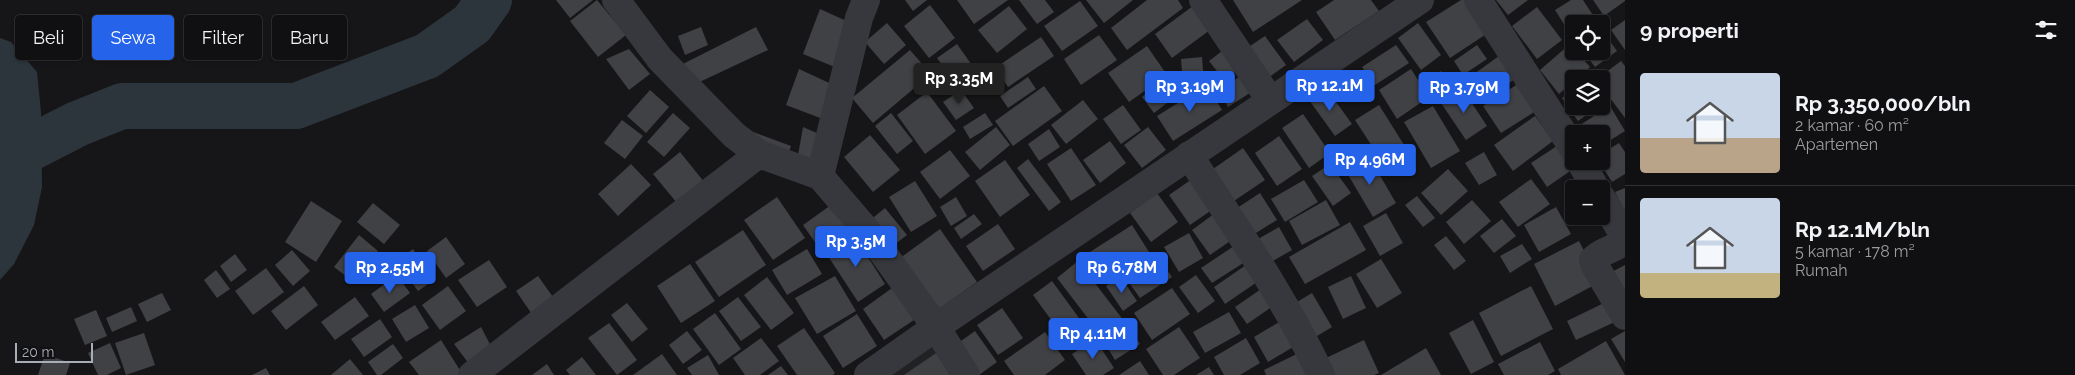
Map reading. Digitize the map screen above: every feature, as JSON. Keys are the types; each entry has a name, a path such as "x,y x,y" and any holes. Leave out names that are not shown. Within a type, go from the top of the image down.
{"street":[{"path":"616,0 660,59 734,135 760,154 820,176 868,232 936,327 966,375"},
{"path":"820,176 858,18 866,0"},
{"path":"1203,0 1270,100"},
{"path":"868,375 1189,155 1420,0"},
{"path":"1478,0 1565,136"},
{"path":"472,375 760,154"},
{"path":"1189,155 1259,264 1311,352 1322,375"},
{"path":"1610,212 1624,239 1621,244 1596,256 1593,260 1625,316"}],"shaded area":[{"path":"0,38 11,42 15,47 15,60 27,60 37,72 41,112 42,187 34,225 14,264 0,280"},
{"path":"937,342 936,353 906,375 891,375"}],"building":[{"path":"556,0 593,0 570,18"},
{"path":"597,0 626,35 598,57 570,21"},
{"path":"905,0 927,0 913,11"},
{"path":"957,0 1008,0 974,24"},
{"path":"1019,0 1045,0 1054,12 1037,24"},
{"path":"1086,0 1133,0 1104,23"},
{"path":"1147,0 1178,0 1183,8 1127,50 1111,28"},
{"path":"1233,0 1302,0 1253,32"},
{"path":"1334,0 1371,0 1379,11 1335,40 1316,12"},
{"path":"1461,0 1475,0 1494,29 1450,58 1426,22"},
{"path":"1496,0 1528,0 1508,15"},
{"path":"1571,0 1583,0 1593,15 1565,15 1565,26 1555,10"},
{"path":"1593,0 1625,0 1605,15 1603,15"},
{"path":"1080,1 1098,26 1062,51 1044,26"},
{"path":"930,5 955,38 929,58 904,26"},
{"path":"1009,6 1027,29 997,53 978,30"},
{"path":"1193,6 1210,30 1172,58 1155,34"},
{"path":"1537,7 1562,40 1537,59 1512,26"},
{"path":"820,9 853,24 842,70 803,54"},
{"path":"1307,19 1323,40 1294,62 1277,40"},
{"path":"1625,20 1625,50 1611,30"},
{"path":"887,23 906,45 884,64 865,42"},
{"path":"1418,23 1441,55 1421,70 1398,38"},
{"path":"701,27 708,45 685,55 678,36"},
{"path":"756,27 768,50 691,86 671,70"},
{"path":"1099,35 1117,60 1081,85 1064,59"},
{"path":"1265,36 1286,65 1265,80 1244,50"},
{"path":"1041,37 1054,56 1008,87 995,68"},
{"path":"1610,41 1617,51 1610,56"},
{"path":"957,44 976,71 957,85 937,58"},
{"path":"1396,45 1409,63 1375,85 1362,67"},
{"path":"1477,45 1487,59 1463,75 1454,61"},
{"path":"1147,46 1167,75 1129,102 1108,73"},
{"path":"1226,48 1241,68 1224,80 1209,61"},
{"path":"1565,48 1565,60 1584,60 1590,67 1587,70 1565,70 1565,89 1559,94 1540,70"},
{"path":"629,49 650,74 629,90 606,59"},
{"path":"910,50 931,74 873,123 852,98"},
{"path":"1506,51 1522,74 1483,101 1467,79"},
{"path":"1202,57 1204,83 1183,85 1181,59"},
{"path":"1590,60 1605,60 1595,67"},
{"path":"1621,61 1625,66 1625,118 1610,98 1609,70"},
{"path":"799,69 838,87 828,121 786,105"},
{"path":"1411,69 1429,97 1397,119 1379,90"},
{"path":"1441,71 1450,84 1435,95 1425,82"},
{"path":"1172,74 1184,90 1154,113 1142,97"},
{"path":"1242,75 1253,91 1228,107 1218,91"},
{"path":"1028,77 1036,89 1008,108 1000,96"},
{"path":"1521,82 1539,109 1501,133 1483,106"},
{"path":"1207,85 1222,110 1173,141 1157,116"},
{"path":"1044,86 1062,111 1013,146 995,121"},
{"path":"1326,88 1352,124 1335,136 1309,100"},
{"path":"1462,88 1487,126 1466,140 1441,103"},
{"path":"650,90 669,107 646,133 627,116"},
{"path":"961,90 974,108 956,120 943,102"},
{"path":"927,92 956,131 925,154 897,115"},
{"path":"1083,100 1098,119 1066,144 1051,125"},
{"path":"1123,105 1141,130 1121,144 1103,119"},
{"path":"1379,105 1406,148 1383,163 1355,120"},
{"path":"1433,106 1460,151 1431,168 1404,122"},
{"path":"1610,106 1625,131 1610,140 1610,125 1580,125 1596,115 1610,115"},
{"path":"673,113 690,128 664,157 647,142"},
{"path":"891,113 913,141 897,154 875,126"},
{"path":"985,113 993,125 970,139 963,127"},
{"path":"1303,114 1330,153 1309,168 1282,128"},
{"path":"1574,115 1586,115 1578,121"},
{"path":"1535,116 1553,141 1513,171 1494,145"},
{"path":"622,120 643,136 625,159 604,143"},
{"path":"803,127 826,137 816,169 797,161"},
{"path":"996,127 1010,145 980,170 965,152"},
{"path":"1148,127 1166,150 1142,168 1124,145"},
{"path":"1049,129 1060,147 1039,161 1028,144"},
{"path":"748,130 791,146 785,162"},
{"path":"870,135 900,170 873,192 844,157"},
{"path":"1279,136 1302,169 1277,186 1255,153"},
{"path":"1110,141 1126,163 1100,183 1083,160"},
{"path":"1619,143 1625,152 1625,174 1612,182 1605,170 1610,170 1610,148"},
{"path":"1560,144 1565,151 1565,170 1572,170 1547,187 1531,163"},
{"path":"1071,148 1096,185 1071,201 1047,164"},
{"path":"1243,148 1265,180 1225,207 1203,176"},
{"path":"950,150 970,176 940,199 920,172"},
{"path":"680,152 709,188 682,209 653,174"},
{"path":"1484,152 1497,175 1479,185 1465,163"},
{"path":"1368,155 1396,203 1373,217 1344,168"},
{"path":"1028,159 1061,202 1049,211 1017,168"},
{"path":"1005,160 1030,195 1000,217 975,181"},
{"path":"631,164 651,185 618,216 598,194"},
{"path":"1330,164 1351,193 1333,206 1312,176"},
{"path":"1448,169 1468,191 1441,215 1421,193"},
{"path":"1195,177 1216,207 1190,225 1169,195"},
{"path":"1531,179 1550,204 1518,227 1499,202"},
{"path":"1304,180 1318,202 1285,222 1271,199"},
{"path":"915,181 937,216 911,232 889,197"},
{"path":"1625,188 1625,212 1615,192"},
{"path":"1157,193 1178,222 1151,242 1130,213"},
{"path":"1260,193 1277,220 1251,236 1234,210"},
{"path":"1417,196 1435,218 1423,227 1405,205"},
{"path":"777,197 805,238 773,260 744,220"},
{"path":"956,197 967,216 951,226 940,207"},
{"path":"1326,200 1340,225 1302,245 1289,221"},
{"path":"1472,200 1491,221 1464,244 1446,222"},
{"path":"311,201 342,221 316,262 285,242"},
{"path":"373,203 400,225 384,244 357,222"},
{"path":"831,205 847,228 819,248 803,225"},
{"path":"1556,207 1571,234 1539,252 1524,225"},
{"path":"885,208 907,235 890,248 869,221"},
{"path":"1218,211 1236,237 1210,255 1192,230"},
{"path":"1386,213 1403,243 1380,256 1363,226"},
{"path":"974,214 982,224 961,239 954,228"},
{"path":"1502,219 1516,236 1494,253 1480,236"},
{"path":"1350,222 1366,250 1305,284 1289,257"},
{"path":"998,224 1015,249 983,271 966,246"},
{"path":"1132,225 1149,252 1107,280 1090,252"},
{"path":"1279,227 1292,250 1264,266 1251,243"},
{"path":"940,229 977,282 933,313 896,261"},
{"path":"743,230 766,265 719,297 695,262"},
{"path":"1189,233 1203,258 1179,272 1164,247"},
{"path":"359,235 378,251 355,283 334,267"},
{"path":"854,235 885,284 858,302 826,253"},
{"path":"1446,236 1466,261 1454,270 1434,245"},
{"path":"446,237 465,264 446,278 427,251"},
{"path":"1579,241 1600,282 1555,306 1534,264"},
{"path":"1237,244 1248,260 1212,283 1201,268"},
{"path":"1522,244 1532,259 1510,273 1500,256"},
{"path":"413,249 434,280 418,291 396,261"},
{"path":"807,249 822,274 787,295 772,270"},
{"path":"292,250 310,271 293,286 275,265"},
{"path":"235,254 247,270 231,282 220,266"},
{"path":"1157,255 1172,277 1140,298 1125,277"},
{"path":"1381,259 1402,293 1377,308 1356,274"},
{"path":"489,260 507,287 477,307 458,280"},
{"path":"1078,261 1124,321 1103,338 1057,278"},
{"path":"1249,263 1260,280 1225,304 1214,287"},
{"path":"690,264 715,301 681,323 657,286"},
{"path":"1625,265 1625,306 1608,274"},
{"path":"266,268 284,292 253,315 235,291"},
{"path":"216,270 230,289 217,298 204,280"},
{"path":"397,275 410,293 384,312 371,294"},
{"path":"1196,275 1215,301 1198,313 1179,287"},
{"path":"538,276 558,304 536,320 516,291"},
{"path":"835,276 856,311 817,334 795,298"},
{"path":"1120,276 1137,301 1123,311 1106,286"},
{"path":"1351,276 1366,308 1343,319 1328,287"},
{"path":"767,277 794,313 771,330 744,295"},
{"path":"1052,281 1079,318 1060,332 1033,295"},
{"path":"1267,285 1279,302 1247,324 1235,307"},
{"path":"304,286 318,305 286,330 271,311"},
{"path":"448,286 466,311 440,330 422,305"},
{"path":"1531,286 1553,329 1501,356 1479,313"},
{"path":"892,288 914,320 884,340 863,309"},
{"path":"1172,288 1190,314 1152,340 1134,313"},
{"path":"162,293 171,310 147,322 138,304"},
{"path":"1312,293 1332,327 1307,342 1287,308"},
{"path":"355,297 369,316 335,340 321,322"},
{"path":"738,297 761,327 741,341 719,311"},
{"path":"1608,301 1617,321 1576,340 1567,321"},
{"path":"627,303 648,329 632,342 611,315"},
{"path":"415,305 429,328 406,342 392,319"},
{"path":"131,307 137,321 112,332 106,318"},
{"path":"1002,308 1023,338 998,355 977,325"},
{"path":"96,310 107,336 85,345 74,319"},
{"path":"1229,312 1241,333 1205,353 1193,332"},
{"path":"715,313 741,349 719,365 693,329"},
{"path":"857,314 877,346 843,368 823,336"},
{"path":"1286,318 1300,343 1268,362 1254,337"},
{"path":"380,319 392,337 364,357 351,339"},
{"path":"1473,320 1494,362 1471,374 1449,333"},
{"path":"609,323 637,360 617,375 588,338"},
{"path":"1128,326 1140,344 1115,360 1104,342"},
{"path":"481,327 495,354 473,369 454,344"},
{"path":"1179,327 1200,358 1174,375 1163,375 1146,349"},
{"path":"804,328 835,373 833,375 797,375 777,346"},
{"path":"687,331 702,350 683,364 669,345"},
{"path":"975,331 997,362 979,375 954,346"},
{"path":"1625,331 1625,362 1611,339"},
{"path":"1045,332 1065,360 1045,375 1014,375 1004,361"},
{"path":"144,333 155,365 126,375 115,343"},
{"path":"761,338 779,361 760,375 745,375 733,358"},
{"path":"1246,338 1260,363 1240,375 1224,375 1214,357"},
{"path":"1095,339 1114,368 1103,375 1086,375 1072,354"},
{"path":"441,340 463,375 419,375 409,362"},
{"path":"1364,340 1379,373 1374,375 1334,375 1326,358"},
{"path":"1606,341 1625,375 1561,375 1558,369"},
{"path":"1540,342 1555,371 1548,375 1504,375 1498,364"},
{"path":"110,343 121,368 107,375 98,375 88,353"},
{"path":"393,344 403,358 381,375 377,375 368,362"},
{"path":"1426,348 1441,375 1381,375"},
{"path":"1305,350 1318,375 1266,375 1264,370"},
{"path":"936,353 951,375 904,375"},
{"path":"45,354 70,363 66,375 38,375"},
{"path":"662,354 677,375 633,375"},
{"path":"708,355 719,375 692,375 687,368"},
{"path":"582,357 596,375 570,375 566,370"},
{"path":"350,359 363,375 331,375"},
{"path":"1140,361 1149,375 1119,375"},
{"path":"547,364 554,375 532,375"},
{"path":"781,366 788,375 768,375"},
{"path":"1209,367 1214,375 1196,375"},
{"path":"266,368 270,375 252,375"}],"waterway":[{"path":"0,161 5,161 77,124 122,106 296,106 427,56 472,24 489,0"}]}
